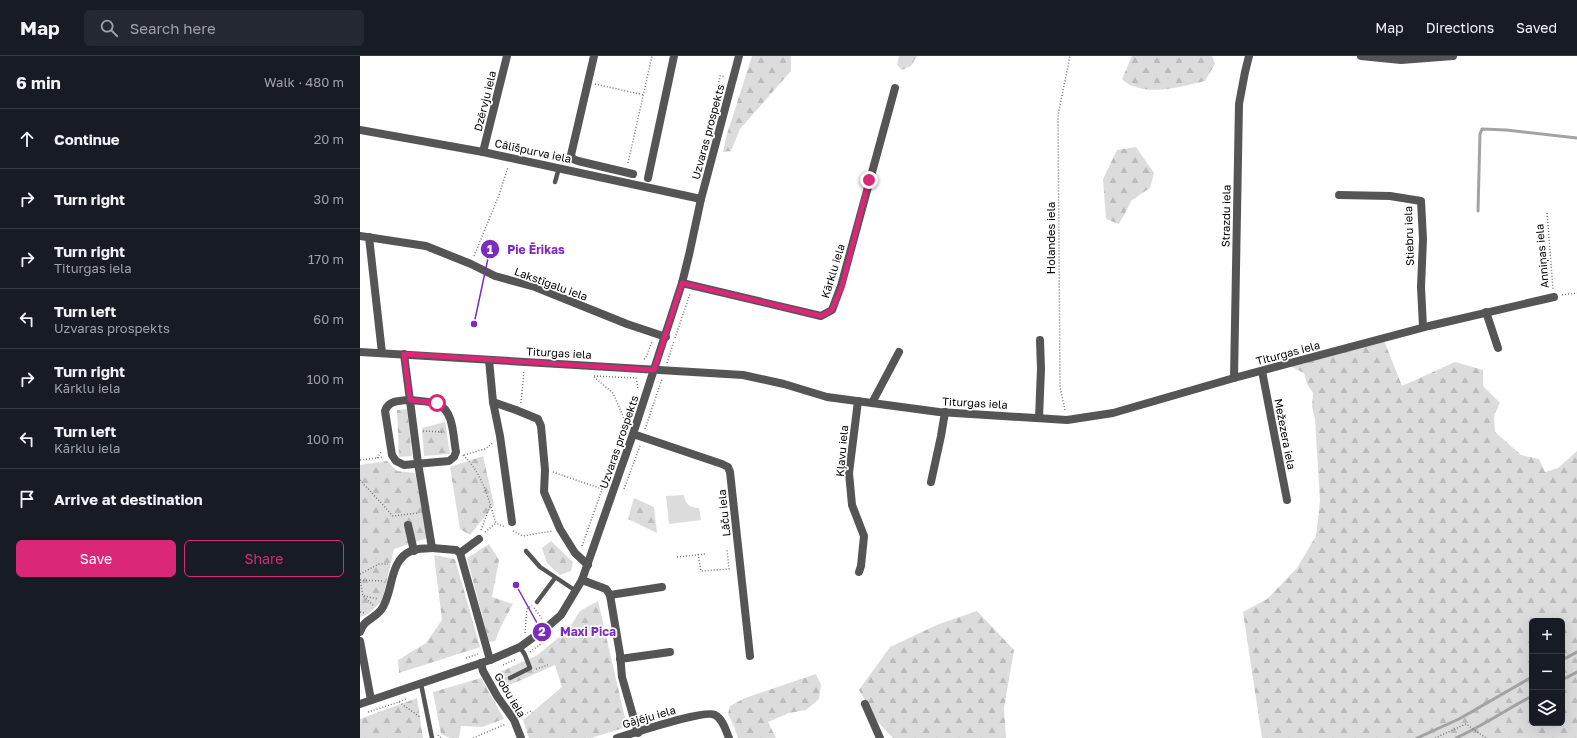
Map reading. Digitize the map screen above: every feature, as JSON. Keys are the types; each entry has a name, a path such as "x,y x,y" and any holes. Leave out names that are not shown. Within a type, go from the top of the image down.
{"street":[{"name":"Dzērvju iela","path":"483,152 507,56"},
{"path":"594,56 571,155 573,159 578,161 633,174"},
{"path":"648,178 674,56"},
{"name":"Uzvaras prospekts","path":"360,704 481,663 488,656 520,646 546,628 561,615 576,591 588,565 666,337 682,283 701,199 739,56"},
{"name":"Strazdu iela","path":"1234,378 1239,104 1249,56"},
{"path":"1361,56 1401,60 1453,56"},
{"name":"Kārklu iela","path":"682,283 821,316 832,310 842,286 895,88"},
{"name":"Cālīšpurva iela","path":"360,130 483,152 701,199"},
{"name":"Stiebru iela","path":"1339,195 1390,196 1421,201 1423,239 1421,288 1423,327"},
{"name":"Lakstīgalu iela","path":"360,236 426,246 471,264 495,276 535,288 627,324 666,337"},
{"path":"369,237 382,353"},
{"name":"Titurgas iela","path":"360,352 743,375 784,384 827,397 945,412 1067,420 1113,413 1234,378 1423,327 1554,297"},
{"path":"1486,312 1498,348"},
{"path":"1039,418 1041,369 1040,340"},
{"path":"872,403 899,352"},
{"path":"404,354 413,431 432,548"},
{"path":"489,360 493,402 500,436 512,522"},
{"name":"Mežezera iela","path":"1262,371 1286,500"},
{"path":"410,400 437,403 444,407 449,413 453,432 456,452 454,458 449,461 404,465 396,461 392,455 385,411 387,405 391,402 410,400"},
{"name":"Kļavu iela","path":"858,401 849,473 852,504 864,536 859,572"},
{"path":"493,402 538,419 541,426 545,470 544,492 560,529 580,558 588,565"},
{"path":"931,482 945,412"},
{"name":"Lāču iela","path":"633,434 728,467 730,472 750,656"},
{"path":"408,525 414,551"},
{"path":"460,553 479,539"},
{"path":"360,632 362,625 381,610 392,582 395,567 401,558 414,551 432,548 456,550 460,553 488,656"},
{"path":"582,580 606,589 610,595 622,677 638,733"},
{"path":"610,595 662,587"},
{"path":"360,640 371,700"},
{"path":"620,659 670,652"},
{"name":"Gobu iela","path":"481,663 483,670 497,696 514,720 521,738"},
{"path":"865,704 880,738"},
{"name":"Gājēju iela","path":"617,738 687,718 711,713 716,715 722,721 729,738"}],"lane":[{"path":"555,182 559,168"},
{"path":"526,551 540,567 576,591"},
{"path":"534,604 555,578"},
{"path":"510,678 530,668 520,646"},
{"path":"421,684 432,738"}],"path":[{"path":"627,167 652,56"},
{"name":"Holandes iela","path":"1067,420 1060,388 1058,115 1070,56"},
{"path":"725,92 723,89 718,87 720,76 728,76"},
{"path":"588,82 644,95"},
{"path":"713,134 708,132 711,122 716,122"},
{"path":"471,264 476,248 502,188 510,158"},
{"path":"702,176 697,175 700,163 705,164"},
{"name":"Anniņas iela","path":"1547,213 1554,297"},
{"path":"1554,297 1577,293"},
{"path":"636,394 638,387 636,378 638,369 641,361 646,358 654,333"},
{"path":"520,406 524,370"},
{"path":"626,423 613,393 592,376 636,378"},
{"path":"580,558 581,549 631,409"},
{"path":"413,431 453,432"},
{"path":"464,455 485,449 500,436"},
{"path":"360,460 392,455"},
{"path":"545,470 603,490"},
{"path":"360,480 393,516 426,512"},
{"path":"490,505 481,528 481,536 496,523"},
{"path":"698,554 701,571 729,568 727,550"},
{"path":"677,557 706,554"},
{"path":"360,574 379,564 388,564 395,567"},
{"path":"381,610 362,596 360,580 392,582"},
{"path":"362,596 385,600"},
{"path":"529,631 524,634 527,609 534,604 542,620 547,615"},
{"path":"462,659 488,656"},
{"path":"530,668 539,669 548,665"},
{"path":"492,674 503,678 510,678"},
{"path":"473,738 531,711"},
{"path":"1435,738 1466,724 1486,738"}],"green space":[{"path":"752,56 791,56 791,71 740,129 731,151 723,152 727,134"},
{"path":"899,56 917,56 911,66 902,70 897,65"},
{"path":"1132,56 1212,56 1215,64 1205,81 1169,89 1150,90 1132,86 1122,79"},
{"path":"1136,147 1154,173 1150,188 1132,200 1119,224 1106,219 1103,179 1117,150"},
{"path":"1383,338 1402,386 1455,362 1483,370 1483,386 1500,403 1494,415 1495,432 1521,455 1539,459 1545,472 1558,468 1577,451 1577,738 1262,738 1243,612 1267,599 1297,568 1316,536 1320,501 1315,419 1312,407 1313,393 1307,384 1304,373 1286,364"},
{"path":"407,409 412,456 399,457 397,410"},
{"path":"445,422 450,454 424,456 422,428"},
{"path":"483,456 494,505 470,535 460,529 450,467"},
{"path":"387,461 397,471 415,473 427,538 394,549 382,601 368,614 360,617 360,465"},
{"path":"684,495 688,505 699,508 701,520 669,524 666,496"},
{"path":"634,498 654,507 657,533 628,519"},
{"path":"551,541 573,562 571,571 560,575 547,563 542,548"},
{"path":"489,544 499,560 492,597 513,604 495,641 489,642 467,558"},
{"path":"434,555 455,559 480,647 399,673 398,660 426,643 442,620"},
{"path":"598,601 627,727 591,738 529,738 523,720 562,687 555,665 505,687 495,674 536,656 568,630 580,611"},
{"path":"977,611 1014,650 1004,708 1006,738 893,738 876,720 859,690 890,647 939,624"},
{"path":"816,674 821,685 819,699 806,710 789,713 768,722 776,738 738,738 728,714 730,706 745,698"},
{"path":"481,678 504,719 482,727 461,726 459,738 450,738 441,734 433,692"},
{"path":"417,698 423,738 360,738 360,719"}],"waterway":[{"path":"1478,211 1480,134 1482,129 1506,130 1577,138"},
{"path":"1565,658 1577,652"},
{"path":"1565,678 1577,672"},
{"path":"1417,738 1459,719 1529,679"},
{"path":"1456,738 1529,698"}],"place":[{"name":"Pie Ērikas","path":"474,324"},
{"name":"Maxi Pica","path":"516,585"}],"route":[{"path":"437,403 410,400 404,354 654,370 666,337 682,283 803,313 821,316 832,310 842,286 869,180"}]}
